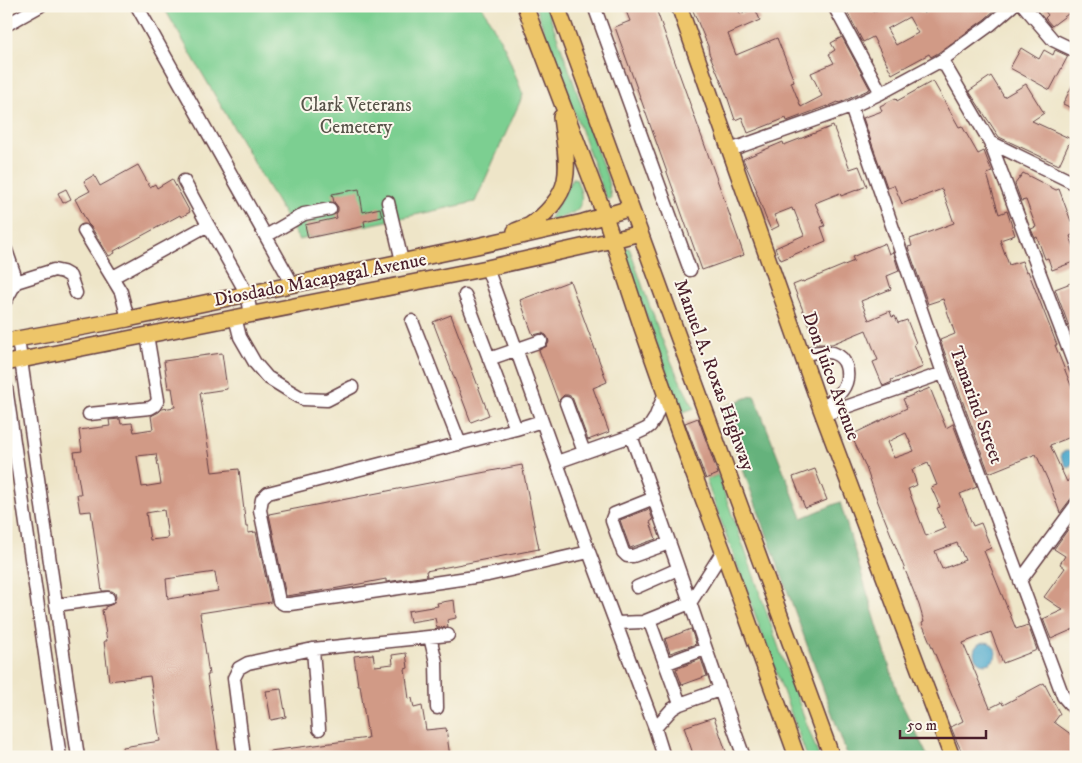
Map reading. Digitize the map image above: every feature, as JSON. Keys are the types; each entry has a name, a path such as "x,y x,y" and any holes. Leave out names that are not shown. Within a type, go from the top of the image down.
{"main road":[{"path":"525,6 605,216 691,467 797,757"},
{"name":"Manuel A. Roxas Highway","path":"558,6 832,757"},
{"name":"Don Juico Avenue","path":"679,6 822,412 952,757"},
{"path":"477,246 530,225 549,209 559,196 565,181 567,166 559,98"},
{"name":"Diosdado Macapagal Avenue","path":"12,340 128,319 477,246 583,222 631,208"},
{"name":"Diosdado Macapagal Avenue","path":"14,361 487,268 640,233"}],"street":[{"path":"6,25 40,6"},
{"path":"137,6 293,284"},
{"path":"594,6 690,270"},
{"path":"834,6 881,93"},
{"path":"730,150 851,107 881,93 942,60 990,25 1012,6"},
{"path":"1024,6 1053,40 1076,51"},
{"path":"942,60 990,142 1076,369"},
{"name":"Tamarind Street","path":"851,107 944,373 1020,581 1063,696 1076,711"},
{"path":"990,142 1076,184"},
{"path":"184,181 246,294 251,314"},
{"path":"388,202 402,261"},
{"path":"266,236 304,214 330,208"},
{"path":"113,278 208,225"},
{"path":"84,231 121,292 128,319"},
{"path":"6,250 16,282 6,300"},
{"path":"487,268 664,757"},
{"path":"16,282 54,270 70,276 76,293"},
{"path":"466,295 516,429"},
{"path":"235,317 240,337 255,363 267,377 303,399 327,400 352,387"},
{"path":"412,321 460,444"},
{"path":"89,414 150,408 155,405 158,400 148,335"},
{"path":"12,340 56,604 78,757"},
{"path":"489,359 541,341"},
{"path":"802,354 831,353 840,356 845,362 848,374 847,381 842,391 822,412"},
{"path":"822,412 944,373"},
{"path":"6,387 60,757"},
{"path":"556,462 632,436 646,429 652,422 665,393"},
{"path":"566,404 584,452"},
{"path":"542,421 268,493 262,499 260,510 280,601 284,604 290,604 488,575 589,552"},
{"path":"632,436 719,690 744,757"},
{"path":"654,498 616,513 612,521 623,552 627,556 633,556 669,543"},
{"path":"1020,581 1076,505"},
{"path":"616,623 649,620 690,603 722,551"},
{"path":"637,587 678,569"},
{"path":"56,604 108,598"},
{"path":"649,620 680,704"},
{"path":"244,757 234,678 239,668 248,663 313,650 448,635"},
{"path":"430,637 436,662 437,708"},
{"path":"665,664 705,649"},
{"path":"313,650 319,729"},
{"path":"655,728 672,709 680,704 719,690"}],"green space":[{"name":"Clark Veterans Cemetery","path":"163,6 482,6 505,48 523,95 475,202 299,240"},
{"path":"535,6 546,6 607,176 611,197 609,200 606,198"},
{"path":"572,179 576,179 580,189 581,204 567,215 549,220"},
{"path":"625,248 630,250 666,350 694,408 681,413 626,260"},
{"path":"754,395 802,518 840,502 899,698 928,757 848,757 725,420 723,407"},
{"path":"718,475 819,757 807,757 706,480"}],"water":[{"path":"1066,451 1076,454 1069,468 1061,456 1061,453"},
{"path":"981,642 989,642 996,649 996,657 989,664 981,664 974,657 974,649"}],"building":[{"path":"624,6 655,6 744,255 702,270 615,27 630,21"},
{"path":"691,6 701,6 703,10 718,6 737,6 740,14 755,8 760,20 728,34 736,55 777,38 794,81 791,82 801,107 822,96 811,73 834,63 829,54 835,50 831,43 842,37 870,89 839,103 787,121 786,118 748,133 742,117 735,120"},
{"path":"844,6 870,6 873,12 884,6 918,6 924,14 934,6 999,6 985,19 938,53 931,57 929,54 892,74 873,37 863,42","holes":["909,17 918,33 896,45 887,29"]},
{"path":"1041,6 1076,6 1076,8 1052,26 1045,18 1048,15"},
{"path":"1021,48 1039,59 1044,50 1053,55 1055,50 1068,56 1050,90 1010,68"},
{"path":"991,76 1004,97 1026,84 1044,113 1032,121 1071,139 1059,165 999,137 969,91"},
{"path":"1076,78 1076,110 1063,104"},
{"path":"933,81 959,127 962,126 978,154 984,151 992,172 987,174 999,214 1007,211 1015,235 1000,240 1009,265 1022,261 1026,272 1028,271 1076,398 1076,435 1050,445 1067,482 1076,470 1076,492 1060,513 1036,454 989,473 940,340 955,334 943,299 928,304 908,247 912,246 910,239 954,223 942,189 902,204 894,185 887,187 863,118 882,111 880,106 896,98 897,101"},
{"path":"833,126 850,169 859,166 867,186 841,196 840,193 815,203 825,226 821,227 826,241 781,260 775,248 804,235 792,208 774,215 779,226 771,230 743,159 783,142 784,145"},
{"path":"138,165 150,187 155,184 157,188 172,179 190,212 181,217 180,215 114,251 115,253 109,256 88,224 75,199 90,191 84,181 94,175 100,186"},
{"path":"1023,173 1056,190 1059,189 1072,224 1076,223 1076,233 1070,236 1076,252 1076,261 1052,270 1048,258 1045,259 1037,237 1035,238 1031,229 1036,227 1026,200 1021,201 1015,184"},
{"path":"66,189 71,199 63,203 58,193"},
{"path":"359,189 363,212 380,208 382,217 364,221 365,226 308,238 305,225 337,218 338,207 334,202 332,194"},
{"path":"885,243 889,254 893,252 899,271 887,276 891,289 861,301 869,320 890,311 892,317 895,316 898,323 907,320 923,367 891,380 892,382 883,386 873,362 878,360 866,330 832,344 816,344 793,285 854,261 852,257"},
{"path":"570,281 607,382 593,388 609,432 588,440 572,397 564,395 558,401 539,350 547,346 548,338 542,333 533,335 520,300"},
{"path":"1076,281 1076,345 1055,289"},
{"path":"451,315 489,415 471,422 433,322"},
{"path":"222,353 227,389 200,393 212,472 239,469 246,527 248,527 248,533 256,532 271,602 200,613 219,757 125,757 123,747 160,741 150,676 109,681 104,641 107,641 102,610 113,604 116,597 112,591 102,591 91,511 80,512 77,494 81,494 74,452 82,451 79,430 110,426 109,420 120,419 121,424 132,423 134,432 153,429 151,416 162,409 175,407 172,388 168,388 164,361","holes":["156,454 161,484 142,487 137,456","164,510 168,538 150,540 146,513","215,572 218,591 168,599 166,579"]},
{"path":"930,388 946,428 953,424 977,487 960,494 973,526 981,523 991,548 984,551 1016,629 1028,625 1037,650 1003,663 991,632 963,643 990,708 1002,702 1003,705 1044,683 1060,714 1054,722 1076,738 1076,757 964,757 951,727 963,721 922,623 924,622 919,605 865,465 851,435 907,408 903,399","holes":["906,433 914,451 894,458 887,442","928,463 937,485 931,487 940,507 937,508 946,528 926,536 908,489 917,485 912,470","957,543 965,560 942,569 935,551"]},
{"path":"698,418 718,474 706,479 685,423"},
{"path":"522,465 539,549 426,571 427,576 386,582 386,579 286,596 269,514"},
{"path":"815,469 827,500 805,508 793,477"},
{"path":"649,509 653,520 650,522 656,539 630,548 620,520"},
{"path":"1069,528 1076,532 1076,628 1051,639 1043,619 1063,610 1044,597 1065,568 1060,564 1065,556 1054,549"},
{"path":"454,600 456,618 447,620 448,627 437,628 435,618 410,622 408,611 438,606 437,603"},
{"path":"691,629 696,644 670,653 665,639"},
{"path":"406,653 408,668 405,669 409,699 412,698 414,708 422,706 426,730 446,728 450,757 270,757 270,751 368,738 354,656 373,654 375,666 393,664 392,655"},
{"path":"701,659 707,676 682,685 676,669"},
{"path":"281,689 286,717 271,720 266,691"},
{"path":"714,717 728,757 694,757 684,727"}]}
